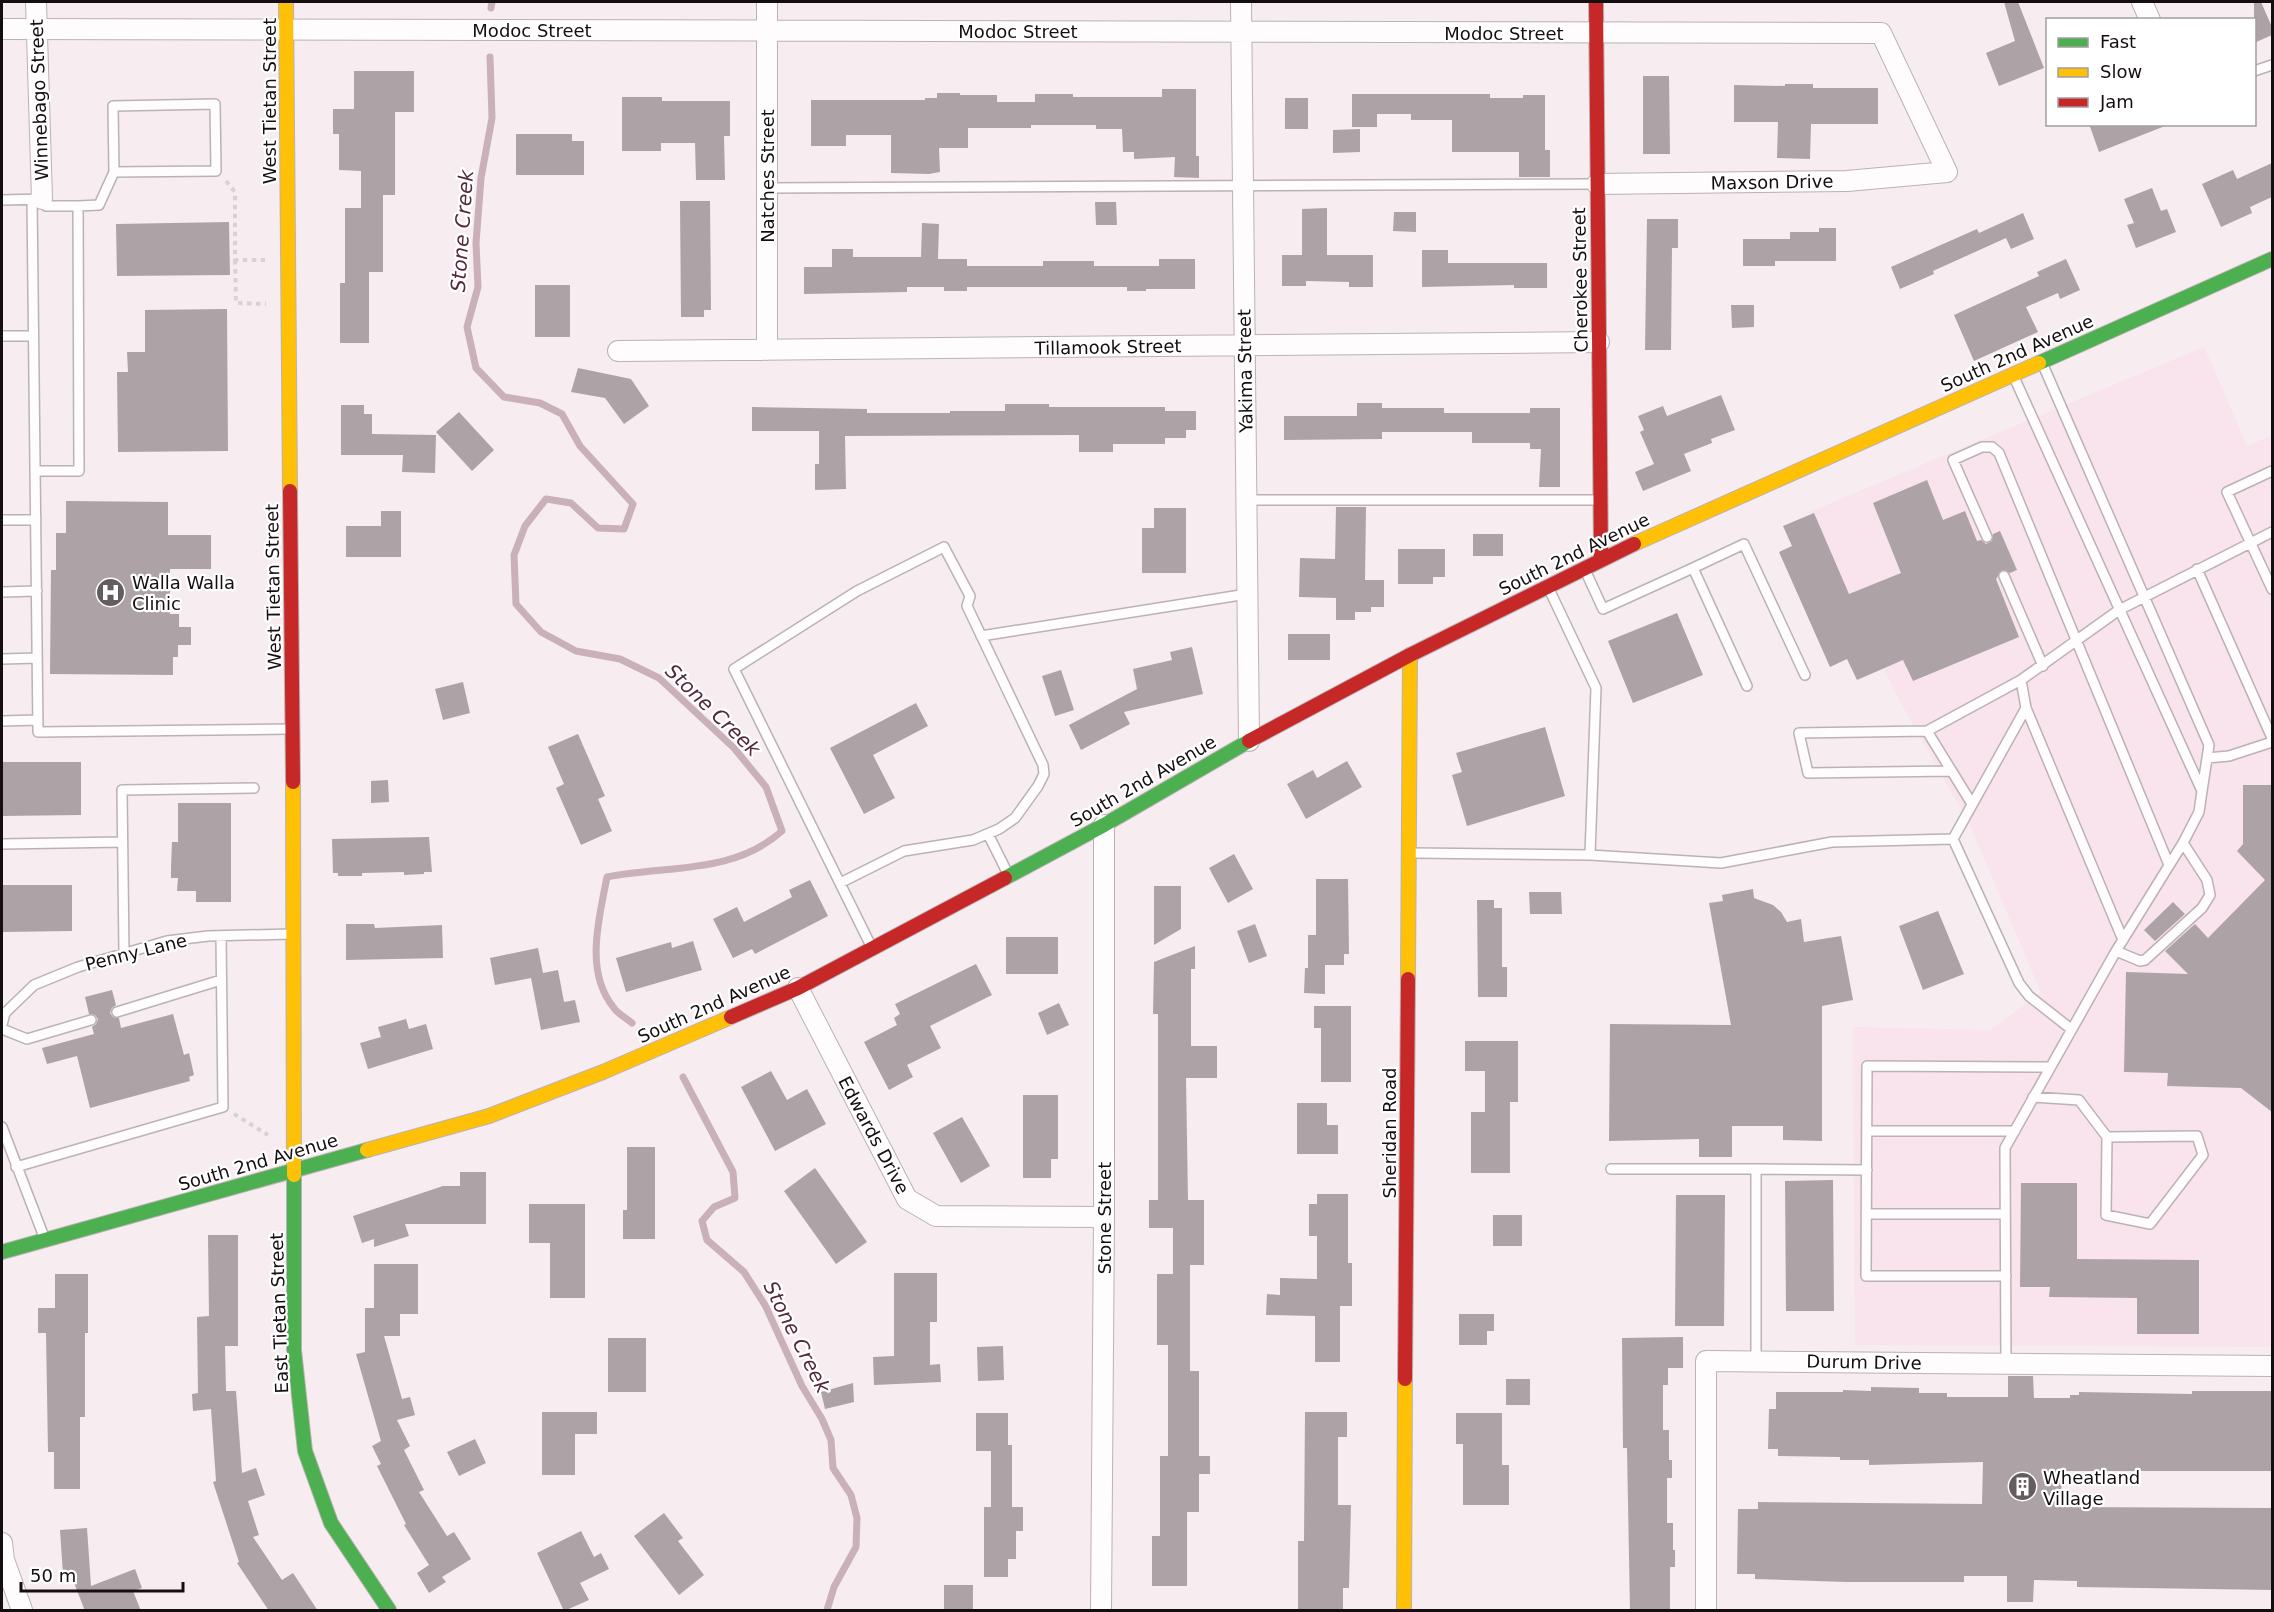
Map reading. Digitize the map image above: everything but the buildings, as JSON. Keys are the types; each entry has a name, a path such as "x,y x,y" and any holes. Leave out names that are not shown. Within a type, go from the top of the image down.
{"main road":[{"name":"West Tietan Street","path":"286,2 294,1171"},
{"name":"Cherokee Street","path":"1596,2 1601,559"},
{"name":"South 2nd Avenue","path":"2,1252 489,1116 603,1072 798,988 1104,825 1249,741 1410,655 1601,559 2272,259"},
{"name":"Sheridan Road","path":"1404,1611 1410,655"},
{"name":"East Tietan Street","path":"294,1171 294,1350 304,1451 331,1523 389,1611"}],"street":[{"name":"Winnebago Street","path":"36,2 37,199"},
{"name":"Natches Street","path":"767,2 767,350"},
{"name":"Yakima Street","path":"1241,2 1249,741"},
{"path":"2142,2 2149,18"},
{"name":"Modoc Street","path":"2,29 1881,33 1947,172"},
{"name":"Maxson Drive","path":"1598,184 1847,181 1947,172"},
{"name":"Tillamook Street","path":"618,351 1599,342"},
{"name":"Stone Street","path":"1101,1611 1104,825"},
{"name":"Edwards Drive","path":"798,988 907,1199 936,1216 1104,1217"},
{"name":"Durum Drive","path":"1707,1611 1706,1361 2272,1366"},
{"path":"2,1543 4,1560 22,1611"}],"lane":[{"path":"2256,70 2272,65"},
{"path":"2,200 37,199 46,206 99,205 114,172 113,106 215,104 216,171 114,172"},
{"path":"767,188 1598,184"},
{"path":"37,199 33,336 38,732 292,729"},
{"path":"35,471 80,471 78,206"},
{"path":"2,336 33,336"},
{"path":"2006,1364 2005,1148 2116,951 2199,812 2209,745 2042,362"},
{"path":"2013,375 2202,791"},
{"path":"1987,537 1953,460 1982,447 1992,447 1999,453 2169,865"},
{"path":"2272,471 2227,492 2272,589"},
{"path":"1246,500 1600,500"},
{"path":"2,520 36,520"},
{"path":"1951,771 1808,773 1799,733 1927,731 2043,666 2119,610 2272,532"},
{"path":"1584,568 1603,609 1744,544 1804,675"},
{"path":"840,883 904,851 973,840 988,834 1015,818 1044,774 1043,765 967,606 970,596 944,547 857,591 734,669 872,948"},
{"path":"1693,568 1747,686"},
{"path":"2197,569 2272,740 2229,756 2207,758"},
{"path":"2004,576 2043,666"},
{"path":"1548,586 1596,688 1590,855"},
{"path":"2,592 37,591"},
{"path":"981,636 1247,594"},
{"path":"2,658 37,658"},
{"path":"2020,680 2026,708 2123,940"},
{"path":"1953,838 2026,708"},
{"path":"2,721 38,720"},
{"path":"1927,731 1972,804"},
{"path":"124,953 122,790 254,788"},
{"path":"988,834 1009,876"},
{"path":"1409,853 1590,855 1721,863 1832,842 1953,838"},
{"path":"1953,838 2019,983 2029,996 2071,1029"},
{"path":"2,844 122,842"},
{"path":"2116,951 2140,961 2145,960 2207,902 2210,887 2182,843"},
{"name":"Penny Lane","path":"2,1027 3,1012 34,986 78,967 167,941 221,936 294,934"},
{"path":"16,1167 223,1107 221,936"},
{"path":"117,1011 221,980"},
{"path":"2,1027 27,1039 91,1020"},
{"path":"2006,1276 1866,1276 1867,1066 2050,1067"},
{"path":"2034,1097 2079,1100 2107,1137 2106,1215 2150,1224 2204,1155 2197,1136 2107,1137"},
{"path":"2,1127 45,1240"},
{"path":"1867,1131 2015,1131"},
{"path":"1611,1169 1867,1170"},
{"path":"1756,1169 1756,1361"},
{"path":"1866,1214 2005,1214"}],"path":[{"path":"216,171 235,192 236,303 266,304"},
{"path":"235,260 266,260"},
{"path":"223,1107 268,1135"}],"shaded area":[{"path":"2204,347 2247,446 2272,435 2272,1347 1855,1345 1853,1027 1990,1030 2041,993 1970,825 1897,696 1807,513"}],"waterway":[{"name":"Stone Creek","path":"491,8 492,2"},
{"name":"Stone Creek","path":"490,57 492,118 481,178 476,243 478,287 467,327 476,368 504,397 540,403 562,414 580,446 633,504 624,529 598,528 571,503 546,499 525,526 514,555 516,604 541,632 576,651 620,659 659,678 734,748 766,787 782,831 763,845 721,862 607,877 600,910 596,962 605,994 614,1008 632,1023"},
{"name":"Stone Creek","path":"683,1077 733,1172 735,1198 714,1207 702,1221 707,1240 744,1272 765,1305 802,1386 822,1419 831,1440 833,1468 851,1495 857,1518 856,1547 834,1587 827,1610"}],"traffic: fast":[{"path":"2039,363 2272,259"},
{"path":"1005,878 1104,825 1249,741"},
{"path":"2,1252 367,1150"},
{"path":"294,1175 294,1350 305,1451 331,1523 389,1610"}],"traffic: slow":[{"path":"286,2 290,491"},
{"path":"1634,544 2039,363"},
{"path":"1408,979 1410,655"},
{"path":"293,782 294,1175"},
{"path":"367,1150 489,1116 603,1072 731,1017"},
{"path":"1404,1610 1405,1379"}],"traffic: jam":[{"path":"1596,2 1601,559"},
{"path":"290,491 293,782"},
{"path":"1249,741 1410,655 1634,544"},
{"path":"731,1017 798,988 1005,878"},
{"path":"1405,1379 1408,979"}],"place":[{"name":"Walla Walla Clinic","path":"111,592"},
{"name":"Wheatland Village","path":"2022,1487"}]}
